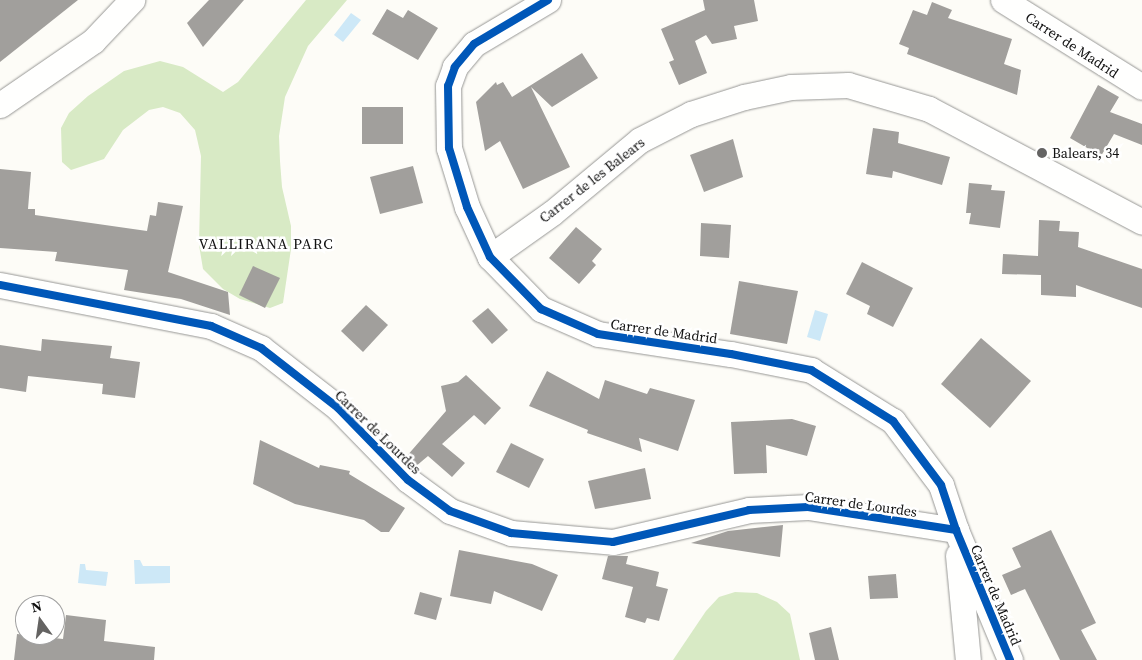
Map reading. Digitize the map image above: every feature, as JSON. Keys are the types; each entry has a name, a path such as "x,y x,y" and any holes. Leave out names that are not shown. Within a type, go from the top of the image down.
{"street":[{"path":"0,105 93,41 132,0"},
{"name":"Carrer de Madrid","path":"548,0 474,44 455,67 448,86 448,148 467,207 490,257 541,309 598,334 732,354 811,370 893,421 941,485 956,530 1010,660"},
{"name":"Carrer de Madrid","path":"1003,0 1142,87"},
{"name":"Carrer de les Balears","path":"490,257 552,214 640,140 691,114 744,97 791,87 848,85 929,109 1142,222"},
{"name":"Carrer de Lourdes","path":"0,285 211,326 261,348 338,408 408,480 450,510 511,533 613,542 749,510 808,508 956,530"},
{"path":"956,530 968,660"}],"green space":[{"path":"306,0 347,0 308,46 285,97 279,136 282,187 291,226 291,249 283,303 270,308 240,299 223,289 203,269 199,245 201,156 195,130 180,113 163,107 149,110 123,130 104,159 71,170 62,162 61,128 69,113 88,96 124,71 160,61 183,67 223,92 238,82"},
{"path":"735,592 757,593 777,602 790,614 800,660 673,660 706,611 719,597"}],"water":[{"path":"351,13 361,20 343,42 334,35"},
{"path":"815,310 828,314 820,341 807,337"},
{"path":"134,560 140,560 143,566 170,566 170,583 135,584"},
{"path":"80,564 85,564 86,570 108,572 106,586 78,583"}],"building":[{"path":"0,0 78,0 0,62"},
{"path":"209,0 244,0 203,47 187,23"},
{"path":"703,0 754,0 758,21 734,26 737,39 712,44 706,35 695,41 707,73 679,85 669,62 674,60 661,29 705,10"},
{"path":"932,2 952,10 948,18 1012,39 1004,64 1021,70 1017,95 907,54 909,48 899,44 913,10 927,15"},
{"path":"387,9 403,18 408,10 438,28 418,60 372,34"},
{"path":"582,53 598,78 552,107 531,87 570,167 523,189 500,141 485,151 476,102 496,82 497,85 503,82 512,97"},
{"path":"1098,85 1119,97 1110,112 1142,124 1142,145 1114,134 1101,156 1070,138"},
{"path":"362,107 403,107 403,144 362,144"},
{"path":"873,128 899,132 898,143 950,157 942,185 893,171 892,178 866,174"},
{"path":"733,139 743,177 704,192 690,155"},
{"path":"413,166 423,203 380,214 370,177"},
{"path":"0,169 31,172 28,209 35,209 35,215 147,231 150,215 156,216 158,202 183,206 168,272 228,292 230,315 181,299 124,290 128,270 55,261 57,252 0,248"},
{"path":"969,183 992,185 991,190 1005,191 1000,228 969,224 971,213 966,213"},
{"path":"1039,220 1060,221 1059,231 1079,232 1078,247 1142,269 1142,308 1076,285 1076,297 1041,295 1041,275 1002,274 1003,254 1038,256"},
{"path":"701,223 731,225 729,258 700,256"},
{"path":"576,227 602,249 592,261 596,265 579,284 549,258"},
{"path":"862,262 913,288 893,327 867,314 870,306 846,294"},
{"path":"253,266 280,278 265,308 239,295"},
{"path":"739,281 798,291 787,344 730,334"},
{"path":"366,305 388,325 363,352 341,331"},
{"path":"488,308 508,330 492,344 472,321"},
{"path":"981,338 1031,381 990,428 941,384"},
{"path":"42,339 112,346 110,358 140,362 135,398 102,394 103,384 28,376 26,392 0,388 0,345 41,351"},
{"path":"547,371 599,399 605,380 647,394 650,388 695,400 678,451 639,438 642,452 587,433 588,430 529,406"},
{"path":"466,375 501,408 485,425 474,415 442,444 465,463 452,477 428,456 415,467 406,457 446,411 441,386 458,382"},
{"path":"792,419 816,426 807,456 766,445 767,473 734,474 731,422"},
{"path":"260,440 319,468 320,465 350,471 349,474 405,508 389,532 381,532 364,520 295,504 253,484"},
{"path":"511,443 544,459 529,488 496,472"},
{"path":"645,468 651,499 595,509 588,481"},
{"path":"783,525 780,557 691,543 728,531"},
{"path":"1051,530 1096,623 1081,630 1097,660 1060,660 1025,589 1011,595 1002,575 1021,567 1012,548"},
{"path":"459,550 532,564 558,575 542,611 494,591 491,604 450,596"},
{"path":"608,556 628,556 626,564 659,572 656,586 668,589 659,621 647,618 645,623 625,617 633,587 602,579"},
{"path":"896,574 898,598 870,599 868,576"},
{"path":"420,592 442,598 436,620 414,614"},
{"path":"66,615 106,620 104,641 155,647 154,660 14,660 16,645 65,645"},
{"path":"831,627 839,660 815,660 809,633"}],"cycle path":[{"path":"548,0 474,44 455,67 448,86 449,148 467,207 490,257 541,309 598,334 731,354 811,370 893,421 941,485 956,530 1010,660"},
{"path":"0,285 211,326 261,348 338,408 408,480 450,511 511,533 613,542 749,510 808,507 956,530"}],"place":[{"name":"Balears, 34","path":"1042,153"}],"district":[{"name":"VALLIRANA PARC","path":"266,244"}]}
